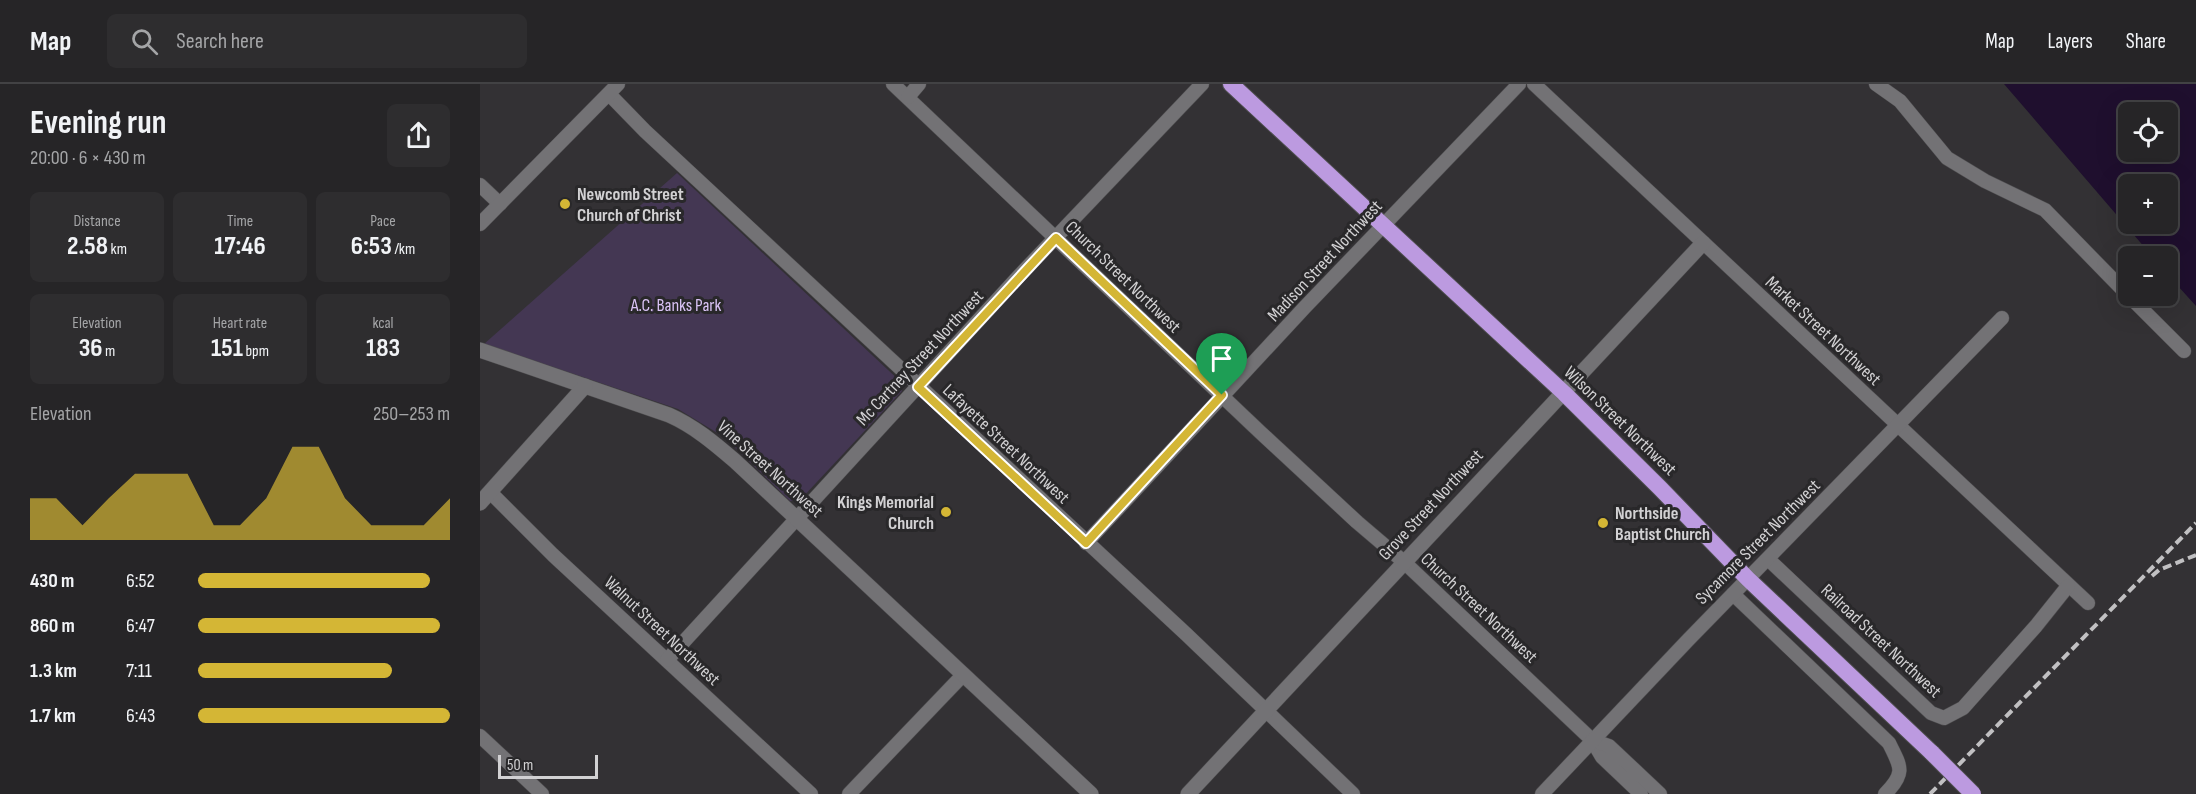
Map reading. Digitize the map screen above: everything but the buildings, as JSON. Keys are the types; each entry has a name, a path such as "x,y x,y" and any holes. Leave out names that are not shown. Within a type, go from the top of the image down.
{"highway":[{"name":"Wilson Street Northwest","path":"1231,84 1564,393 1748,579 1973,794"}],"street":[{"name":"Church Street Northwest","path":"894,84 1357,522 1404,562 1592,740 1602,757 1641,794"},
{"path":"908,97 919,84"},
{"name":"Mc Cartney Street Northwest","path":"667,660 1142,145 1202,84"},
{"name":"Madison Street Northwest","path":"1086,543 1222,395 1518,84"},
{"name":"Market Street Northwest","path":"1534,84 2088,603"},
{"path":"1876,84 1900,101 1947,158 1985,181 2046,210 2118,284"},
{"path":"480,224 613,87"},
{"name":"Lafayette Street Northwest","path":"613,87 645,131 1186,634 1353,794"},
{"path":"480,185 500,204"},
{"name":"Grove Street Northwest","path":"1188,794 1703,243"},
{"path":"2140,306 2184,351"},
{"name":"Sycamore Street Northwest","path":"1542,794 2002,318"},
{"name":"Vine Street Northwest","path":"480,350 684,422 709,439 1091,794"},
{"path":"485,498 585,386"},
{"name":"Walnut Street Northwest","path":"485,498 553,555 812,794"},
{"name":"Railroad Street Northwest","path":"1768,559 1931,713 1944,718 1963,708 2036,626 2068,586"},
{"path":"1733,594 1889,743 1900,765 1897,782 1885,794"},
{"path":"849,794 963,675"},
{"path":"480,736 542,794"},
{"name":"Church Street Northwest","path":"1592,740 1610,746 1660,794"}],"green space":[{"name":"A.C. Banks Park","path":"677,173 902,383 902,391 801,499 790,501 724,437 678,409 484,344"}],"shaded area":[{"path":"2004,84 2196,84 2196,306 2178,286 2178,246 2143,246 2133,234 2178,234 2178,174 2118,174 2118,216"}],"railway":[{"path":"1930,794 2196,523"},
{"path":"2152,576 2159,570 2196,555"}],"place":[{"name":"Newcomb Street Church of Christ","path":"565,204"},
{"name":"Kings Memorial Church","path":"946,512"},
{"name":"Northside Baptist Church","path":"1603,523"}],"route":[{"path":"1056,238 1222,395 1086,543 918,387 1056,238"}]}
